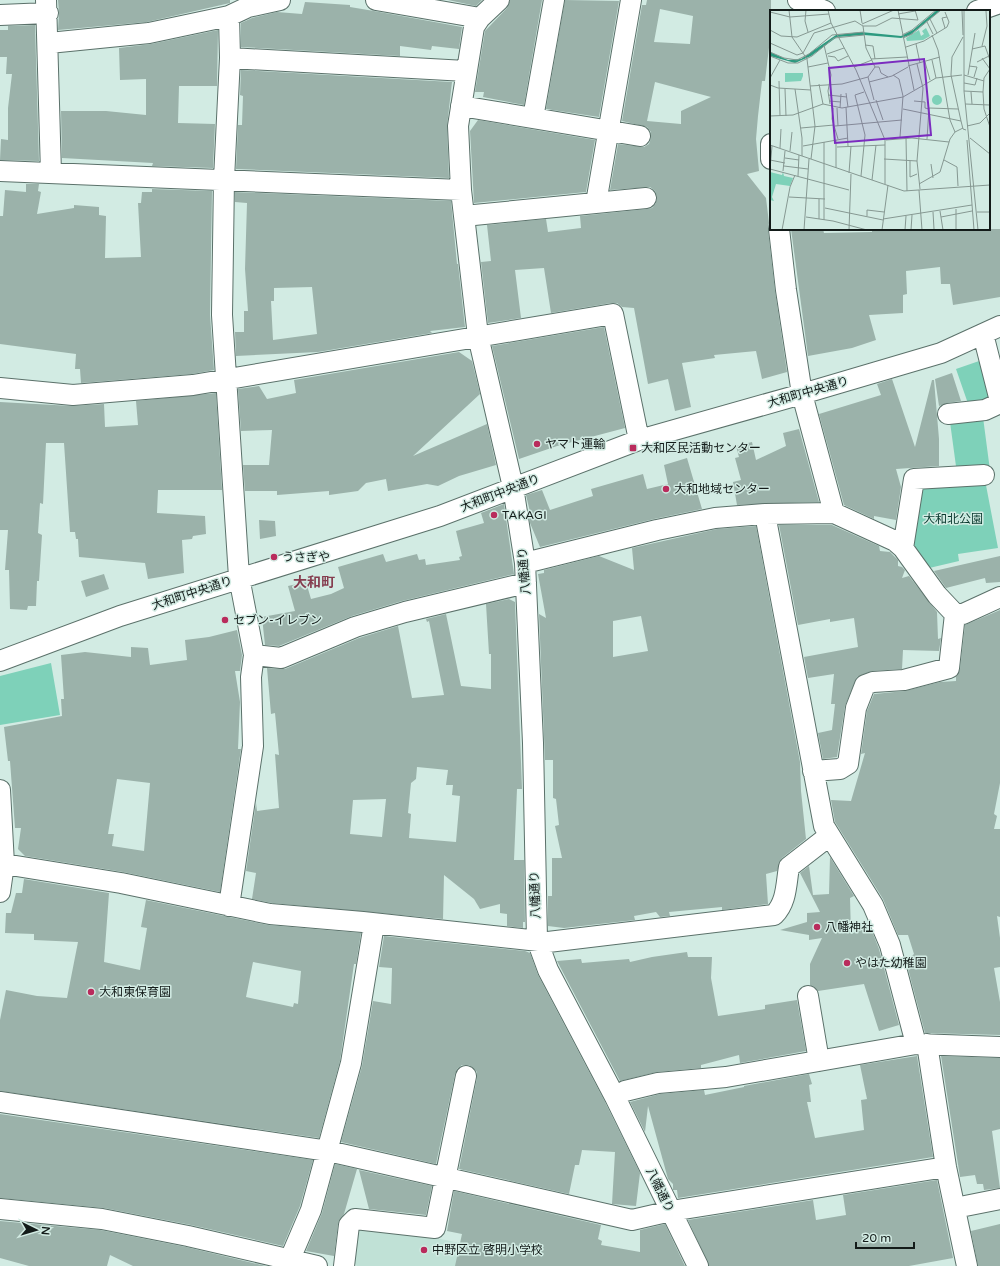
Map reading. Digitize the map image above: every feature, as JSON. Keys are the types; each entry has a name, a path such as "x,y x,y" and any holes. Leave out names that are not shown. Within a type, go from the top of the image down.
{"street":[{"path":"49,44 149,32 229,16 247,3 280,0"},
{"path":"376,0 480,18 499,0"},
{"path":"533,118 554,0"},
{"path":"596,203 631,0"},
{"path":"786,10 788,0"},
{"path":"798,0 823,10"},
{"path":"980,10 1000,3"},
{"path":"0,15 47,7 51,173"},
{"path":"229,16 230,58 224,179 222,315 239,577 254,655 251,677 253,746 229,906"},
{"name":"八幡通り","path":"480,18 474,26 458,126 461,190 478,336 513,487 525,563 533,743 537,940 548,970 614,1097 698,1266"},
{"path":"230,58 466,71"},
{"path":"461,106 640,136"},
{"path":"0,170 461,190"},
{"path":"464,216 646,198"},
{"path":"779,230 786,290 802,394 834,513"},
{"path":"0,388 73,395 193,385 227,378 613,314 640,440"},
{"path":"948,414 985,410 1000,402 991,330"},
{"name":"大和町中央通り","path":"0,661 120,616 201,591 239,577 440,516 640,440 941,353 991,330"},
{"path":"903,548 914,479 984,475"},
{"path":"525,563 657,530 715,518 765,514 834,513 895,541 903,548 937,595 955,614 963,614 1000,597"},
{"path":"765,514 824,826 873,905 890,945 922,1044 966,1266"},
{"path":"254,655 281,658 355,628 405,612 526,583"},
{"path":"813,771 840,769 848,764 856,708 865,685 873,682 904,680 949,668 955,614"},
{"path":"0,790 4,864 0,892"},
{"path":"4,864 121,883 270,914 363,922 548,942 774,915 780,908 785,896 789,867 829,836"},
{"path":"289,1263 311,1210 351,1063 374,924"},
{"path":"808,996 819,1061"},
{"path":"614,1097 625,1091 658,1083 726,1077 922,1044 1000,1047"},
{"path":"344,1266 349,1225 356,1219 435,1228 466,1076"},
{"path":"0,1102 328,1150 632,1220 671,1211 946,1167"},
{"path":"955,1208 1000,1199"},
{"path":"0,1209 102,1219 188,1236 289,1263 318,1266"}],"shaded area":[{"name":"中野区立 啓明小学校","path":"362,1227 402,1231 570,1266 357,1266 352,1261 355,1230"}],"green space":[{"name":"大和北公園","path":"982,360 992,397 981,402 991,478 985,480 998,548 958,554 959,561 925,569 910,552 921,486 958,481 950,422 973,418 956,369"},
{"path":"51,663 60,715 0,725 0,676"}],"building":[{"path":"58,0 230,0 230,3 147,22 58,30"},
{"path":"448,0 482,0 476,6"},
{"path":"510,0 542,0 524,105 483,97 484,92 475,92 485,31 507,8"},
{"path":"565,0 619,1 599,117 546,109"},
{"path":"647,0 771,0 770,39 765,81 762,81 756,139 759,171 747,174 766,198 775,291 787,372 762,379 756,351 714,355 715,358 682,363 691,407 675,411 668,379 648,384 634,308 622,307 617,303 611,303 551,313 544,268 515,270 521,318 488,323 481,262 491,261 487,225 546,219 548,232 581,228 580,216 647,209 652,208 656,203 657,196 655,191 650,187 610,190 618,144 644,147 649,144 651,138 651,132 647,127 622,121 642,5 646,5","holes":["660,9 693,16 690,44 654,42","655,82 711,97 681,111 681,124 647,121"]},
{"path":"305,2 350,5 350,7 462,27 459,49 432,46 431,50 400,46 400,56 241,47 241,23 252,18 277,12 302,14"},
{"path":"35,25 39,161 0,160 1,139 8,140 8,108 12,74 6,74 7,57 0,57 0,30 8,30 8,26"},
{"path":"218,30 217,86 179,86 178,123 215,124 213,168 152,166 153,163 62,158 61,111 106,111 146,115 146,79 120,80 119,48 151,44"},
{"path":"241,70 452,82 447,126 449,178 236,169 238,125 242,125 243,96 240,95"},
{"path":"478,120 595,140 586,192 474,203 470,131"},
{"path":"26,184 39,184 38,191 41,192 37,214 74,208 74,205 99,207 99,215 106,216 105,258 141,257 138,203 141,203 142,192 152,192 152,189 212,191 210,315 214,370 192,374 81,383 80,369 75,369 76,354 0,344 0,216 3,216 5,190 26,192"},
{"path":"235,192 451,201 465,327 430,331 432,333 318,352 236,356 235,332 244,332 244,311 248,311 245,269 247,203 235,202","holes":["312,287 317,334 273,340 271,301 274,301 274,288"]},
{"path":"1000,229 1000,297 953,305 950,284 941,284 940,267 906,271 907,294 903,295 903,313 869,315 876,340 852,348 808,356 791,230 823,230 824,233 872,232 872,230"},
{"path":"604,327 625,428 557,446 519,459 492,346"},
{"path":"459,352 472,361 480,394 413,456 487,424 496,465 459,476 438,486 427,484 388,491 386,479 366,483 358,491 329,495 329,491 277,495 277,491 245,491 243,465 269,465 272,430 241,431 238,389 259,386 267,399 296,393 294,380"},
{"path":"952,373 961,401 939,406 935,379"},
{"path":"892,379 915,447 932,380 934,380 939,439 939,466 896,469 901,487 896,520 874,516 874,519 844,505 819,414 881,395 877,384"},
{"path":"216,393 222,490 158,490 157,513 205,516 206,534 193,536 192,539 182,540 184,573 148,579 145,563 79,557 78,539 76,539 75,532 70,532 64,443 46,443 43,504 40,503 38,533 42,535 36,606 28,606 27,610 10,609 9,570 5,570 8,530 0,530 0,402 72,406 104,404 105,427 138,425 136,401"},
{"path":"799,429 819,502 737,505 733,482 741,480 735,458 739,457 736,446 752,442 756,460 786,446 783,433"},
{"path":"687,458 702,509 654,519 540,547 530,523 529,516 531,516 526,495 542,490 550,510 593,496 591,489 643,474 647,489 668,484 664,465"},
{"path":"504,504 514,574 402,601 352,616 279,646 265,645 262,617 295,611 288,586 306,582 311,599 331,594 344,588 338,567 383,554 386,562 417,554 419,560 425,559 426,565 460,560 459,557 462,556 456,531 484,523 481,513"},
{"path":"259,520 275,521 276,536 260,539"},
{"path":"779,525 832,525 879,546 880,551 890,552 898,560 898,566 905,570 902,578 909,576 937,612 938,639 941,638 939,651 903,650 902,669 872,671 857,677 845,706 837,757 823,759 818,733 832,730 835,704 831,704 834,674 808,678 804,657 858,647 854,618 830,622 830,619 798,625"},
{"path":"756,526 800,762 801,791 806,839 782,858 777,871 766,874 768,904 722,910 722,907 669,912 670,916 660,917 656,912 634,916 635,920 564,928 548,926 548,896 552,896 552,858 562,858 555,826 559,825 556,799 553,798 553,760 545,760 539,614 546,618 538,574 544,573 544,570 599,556 634,570 632,548 717,529","holes":["641,616 648,651 613,657 613,621"]},
{"path":"1000,556 1000,582 986,583 985,578 946,588 934,571"},
{"path":"104,574 109,589 86,597 81,581"},
{"path":"509,599 515,602 522,789 517,789 514,860 524,860 525,922 523,922 523,928 507,926 507,914 500,913 500,904 480,909 474,899 444,875 443,919 272,903 252,899 256,873 246,871 256,803 257,811 279,808 275,754 279,755 275,713 271,714 267,668 285,669 359,638 398,626 412,698 444,695 429,621 427,622 426,619 446,614 461,686 491,689 491,654 489,654 486,604","holes":["417,767 448,770 446,785 453,785 452,795 460,796 456,842 409,838 411,814 408,813 411,783 416,779","386,799 382,837 350,834 353,800"]},
{"path":"1000,610 1000,783 994,814 997,816 994,829 1000,829 1000,917 997,916 1000,938 1000,967 994,968 1000,1002 1000,1035 925,1033 906,961 914,954 908,935 898,935 883,899 835,822 831,800 851,801 865,753 861,754 867,711 874,694 905,691 940,682 956,681 956,676 960,669 965,625"},
{"path":"237,630 242,655 240,671 235,671 240,702 238,749 241,749 220,892 123,872 25,856 18,849 21,828 15,828 10,761 8,761 4,727 62,716 61,699 64,699 61,655 85,652 131,657 131,647 148,648 150,665 187,660 185,640 209,637","holes":["117,779 150,783 144,851 112,846 114,834 108,834"]},
{"path":"830,857 854,896 850,898 851,934 870,926 879,949 899,1025 879,1031 864,984 818,991 810,985 810,964 822,938 809,940 809,935 780,930 807,922 807,913 820,912 800,873 809,866 813,895 829,894"},
{"path":"24,879 109,893 104,962 140,970 147,928 141,927 146,900 268,925 361,933 356,964 354,964 340,1061 319,1138 0,1091 0,1020 6,990 37,996 67,998 78,942 34,940 34,934 5,933 6,913 11,913 16,893 22,893","holes":["253,962 301,971 298,1004 294,1003 293,1007 246,997"]},
{"path":"384,936 525,951 530,953 538,975 605,1102 640,1173 636,1206 612,1204 615,1152 582,1150 579,1165 575,1165 569,1194 459,1169 477,1078 477,1072 469,1065 462,1065 457,1069 455,1074 436,1164 341,1142 362,1066 373,1001 391,1004 392,968 379,967"},
{"path":"687,952 688,957 712,957 711,978 718,1016 765,1009 765,1005 797,1000 806,1051 740,1063 739,1055 701,1065 701,1068 657,1072 620,1081 557,961 581,959 582,963 629,959 630,962"},
{"path":"917,1056 933,1157 678,1198 677,1190 673,1190 673,1184 668,1179 648,1106 645,1132 630,1102 660,1094 704,1090 705,1095 809,1074 812,1084 809,1085 811,1102 807,1102 815,1138 864,1130 861,1100 867,1099 860,1065"},
{"path":"941,1056 1000,1058 1000,1129 992,1131 1000,1188 984,1190 983,1184 977,1184 975,1175 960,1177"},
{"path":"0,1114 313,1160 300,1206 283,1246 191,1225 104,1208 0,1198"},
{"path":"335,1164 357,1169 344,1214 338,1224 334,1256 306,1251 322,1213"},
{"path":"359,1170 432,1186 426,1215 369,1209"},
{"path":"937,1180 953,1258 909,1266 709,1266 688,1220 813,1200 816,1220 846,1215 843,1195"},
{"path":"454,1191 601,1225 598,1239 602,1241 601,1245 640,1252 640,1230 665,1224 685,1266 455,1266 462,1234 447,1231"},
{"path":"0,1221 100,1230 186,1247 266,1266 133,1266 110,1255 107,1266 29,1266 0,1258"},
{"path":"1000,1224 1000,1266 978,1266 971,1231"}],"place":[{"name":"ヤマト運輸","path":"537,444"},
{"name":"大和区民活動センター","path":"633,448"},
{"name":"大和地域センター","path":"666,489"},
{"name":"TAKAGI","path":"494,515"},
{"name":"うさぎや","path":"274,557"},
{"name":"セブン-イレブン","path":"225,620"},
{"name":"八幡神社","path":"817,927"},
{"name":"やはた幼稚園","path":"847,963"},
{"name":"大和東保育園","path":"91,992"},
{"name":"中野区立 啓明小学校","path":"424,1250"}],"district":[{"name":"大和町","path":"314,582"}]}
